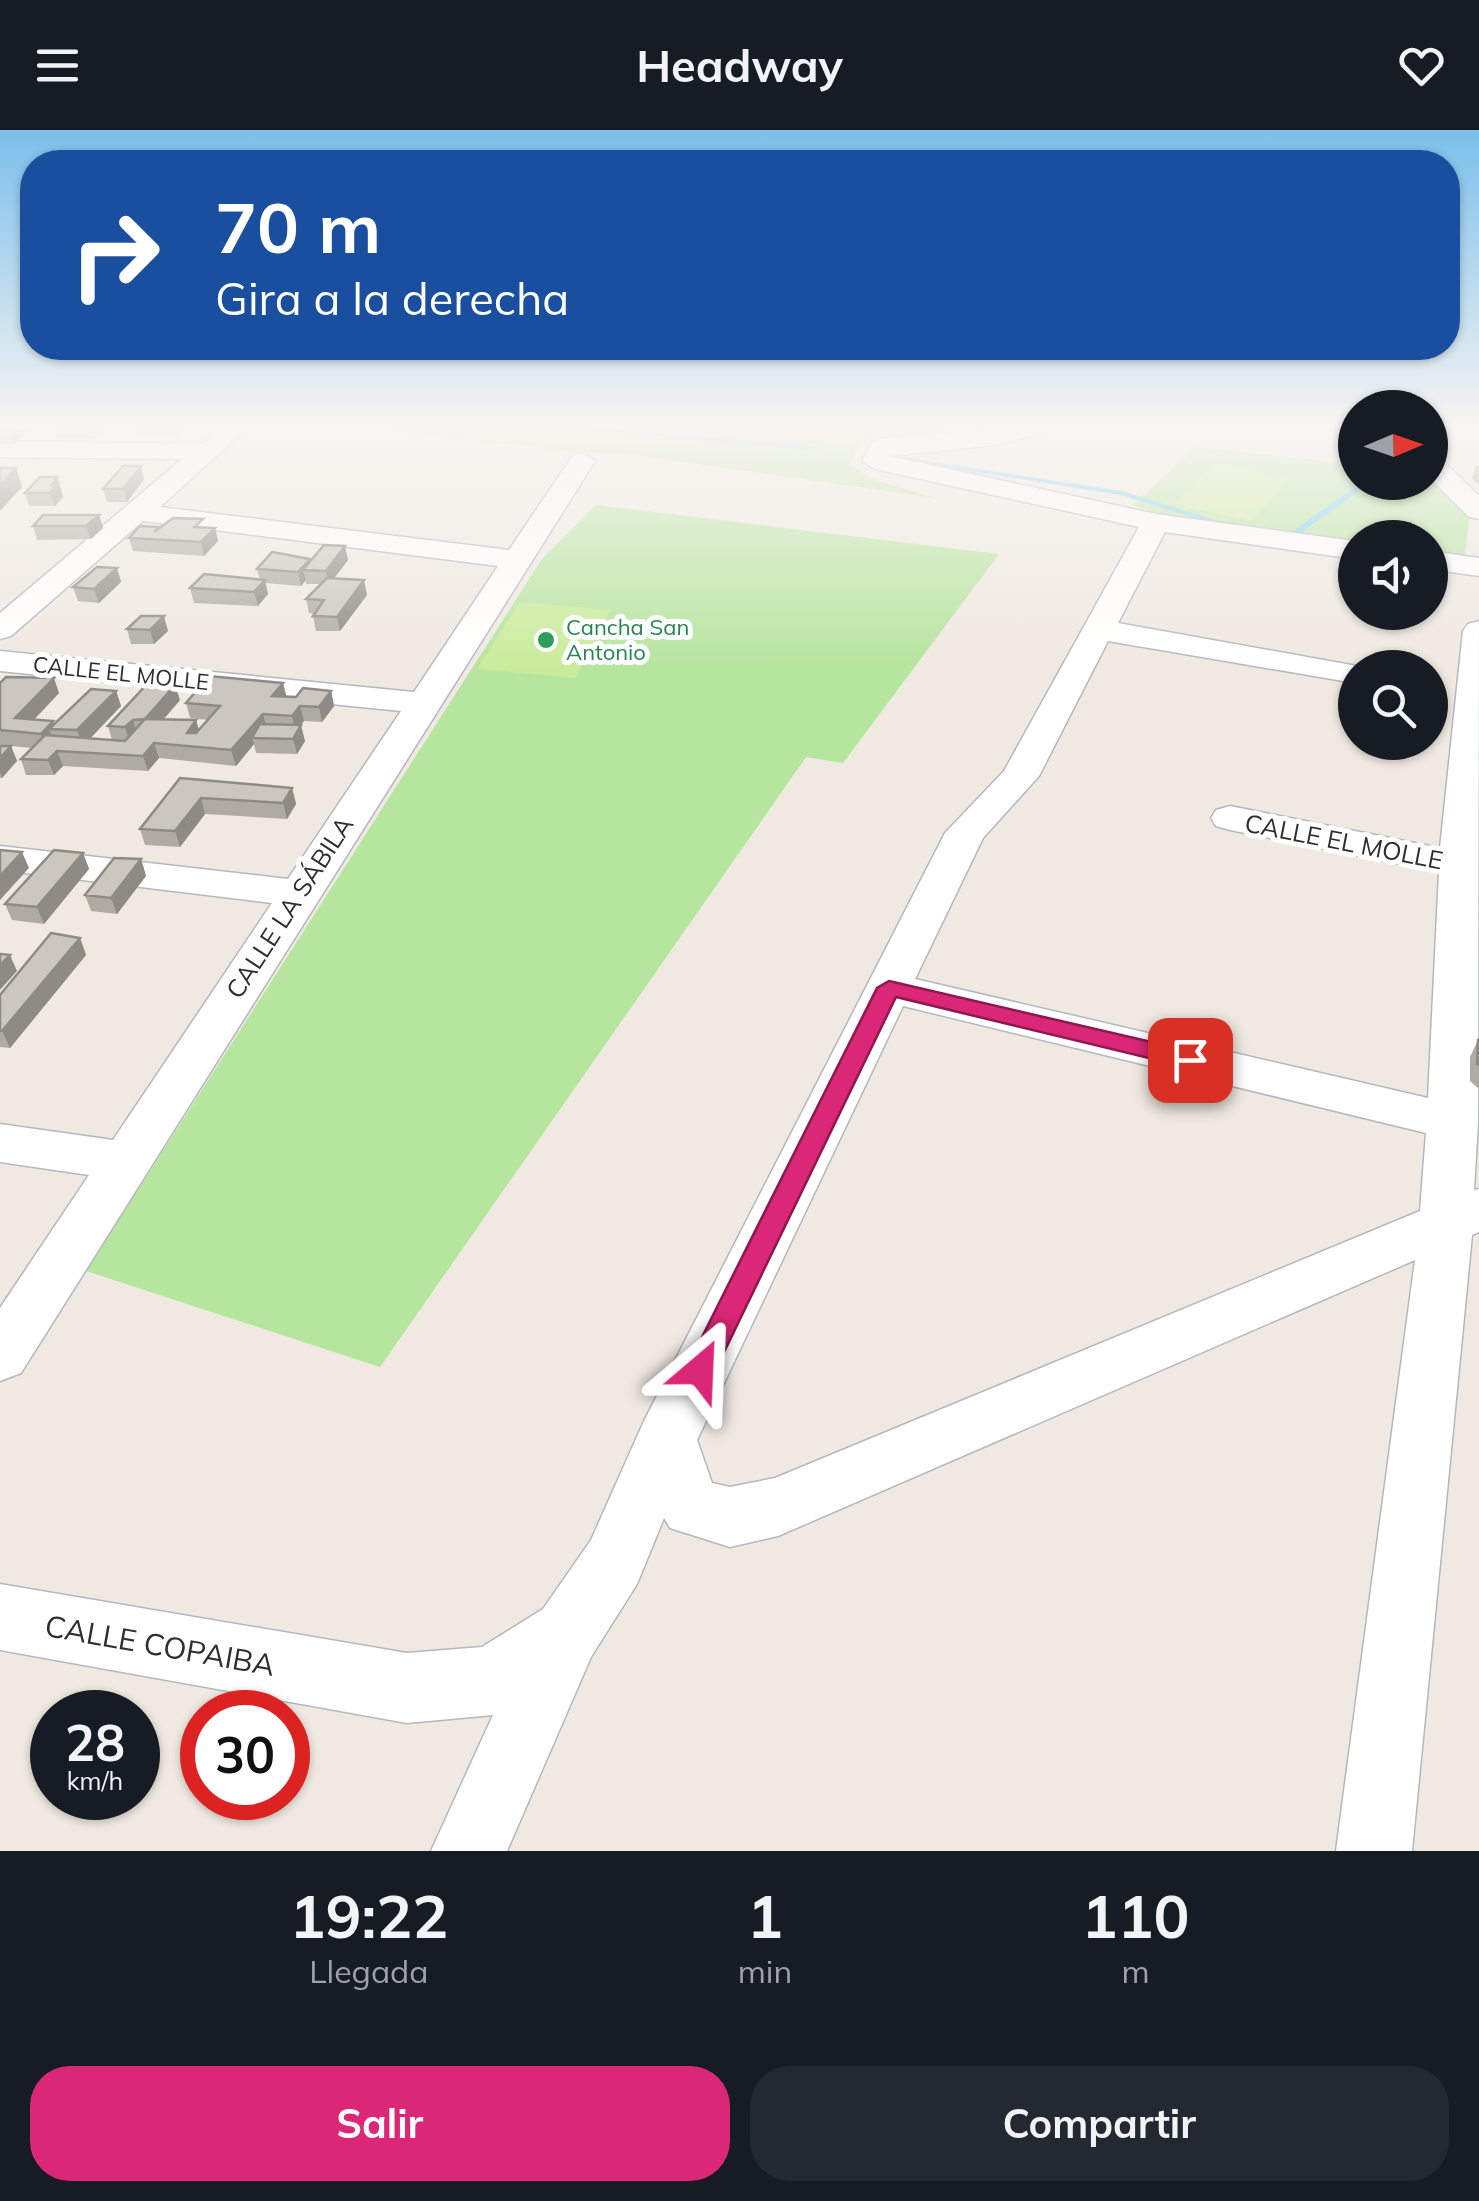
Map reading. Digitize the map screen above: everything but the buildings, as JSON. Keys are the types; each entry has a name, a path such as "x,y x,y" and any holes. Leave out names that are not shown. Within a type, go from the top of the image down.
{"street":[{"path":"0,629 139,508"},
{"name":"CALLE LA SÁBILA","path":"0,1356 421,703 552,508"},
{"path":"1093,508 1156,522 1338,548"},
{"path":"135,512 520,560"},
{"name":"CALLE COPAIBA","path":"0,1617 407,1688 491,1681 567,1633 614,1562 666,1440 965,832 1020,776 1156,522"},
{"path":"1448,563 1479,567"},
{"path":"1100,630 1338,669"},
{"path":"1374,1851 1462,1216 1453,1122 1458,864 1464,691 1479,631"},
{"name":"CALLE EL MOLLE","path":"0,662 421,703"},
{"name":"CALLE EL MOLLE","path":"1230,818 1458,864"},
{"path":"0,858 298,893"},
{"path":"889,988 1453,1122"},
{"path":"0,1143 124,1161"},
{"path":"666,1440 676,1479 692,1507 730,1517 778,1507 1462,1216"},
{"path":"470,1851 567,1633"}],"green space":[{"path":"593,508 623,508 999,554 843,763 806,757 380,1367 86,1271 542,559"},
{"path":"1143,508 1470,511 1465,556 1448,554 1448,520 1338,520 1338,539"},
{"path":"1190,508 1262,508 1251,521"},
{"name":"Cancha San Antonio","path":"520,602 611,610 575,678 477,669"}],"waterway":[{"path":"1172,508 1236,528"},
{"path":"1276,536 1292,535 1330,508"}],"place":[{"name":"Cancha San Antonio","path":"546,640"}],"route":[{"path":"700,1370 889,988 1190,1060"}]}
